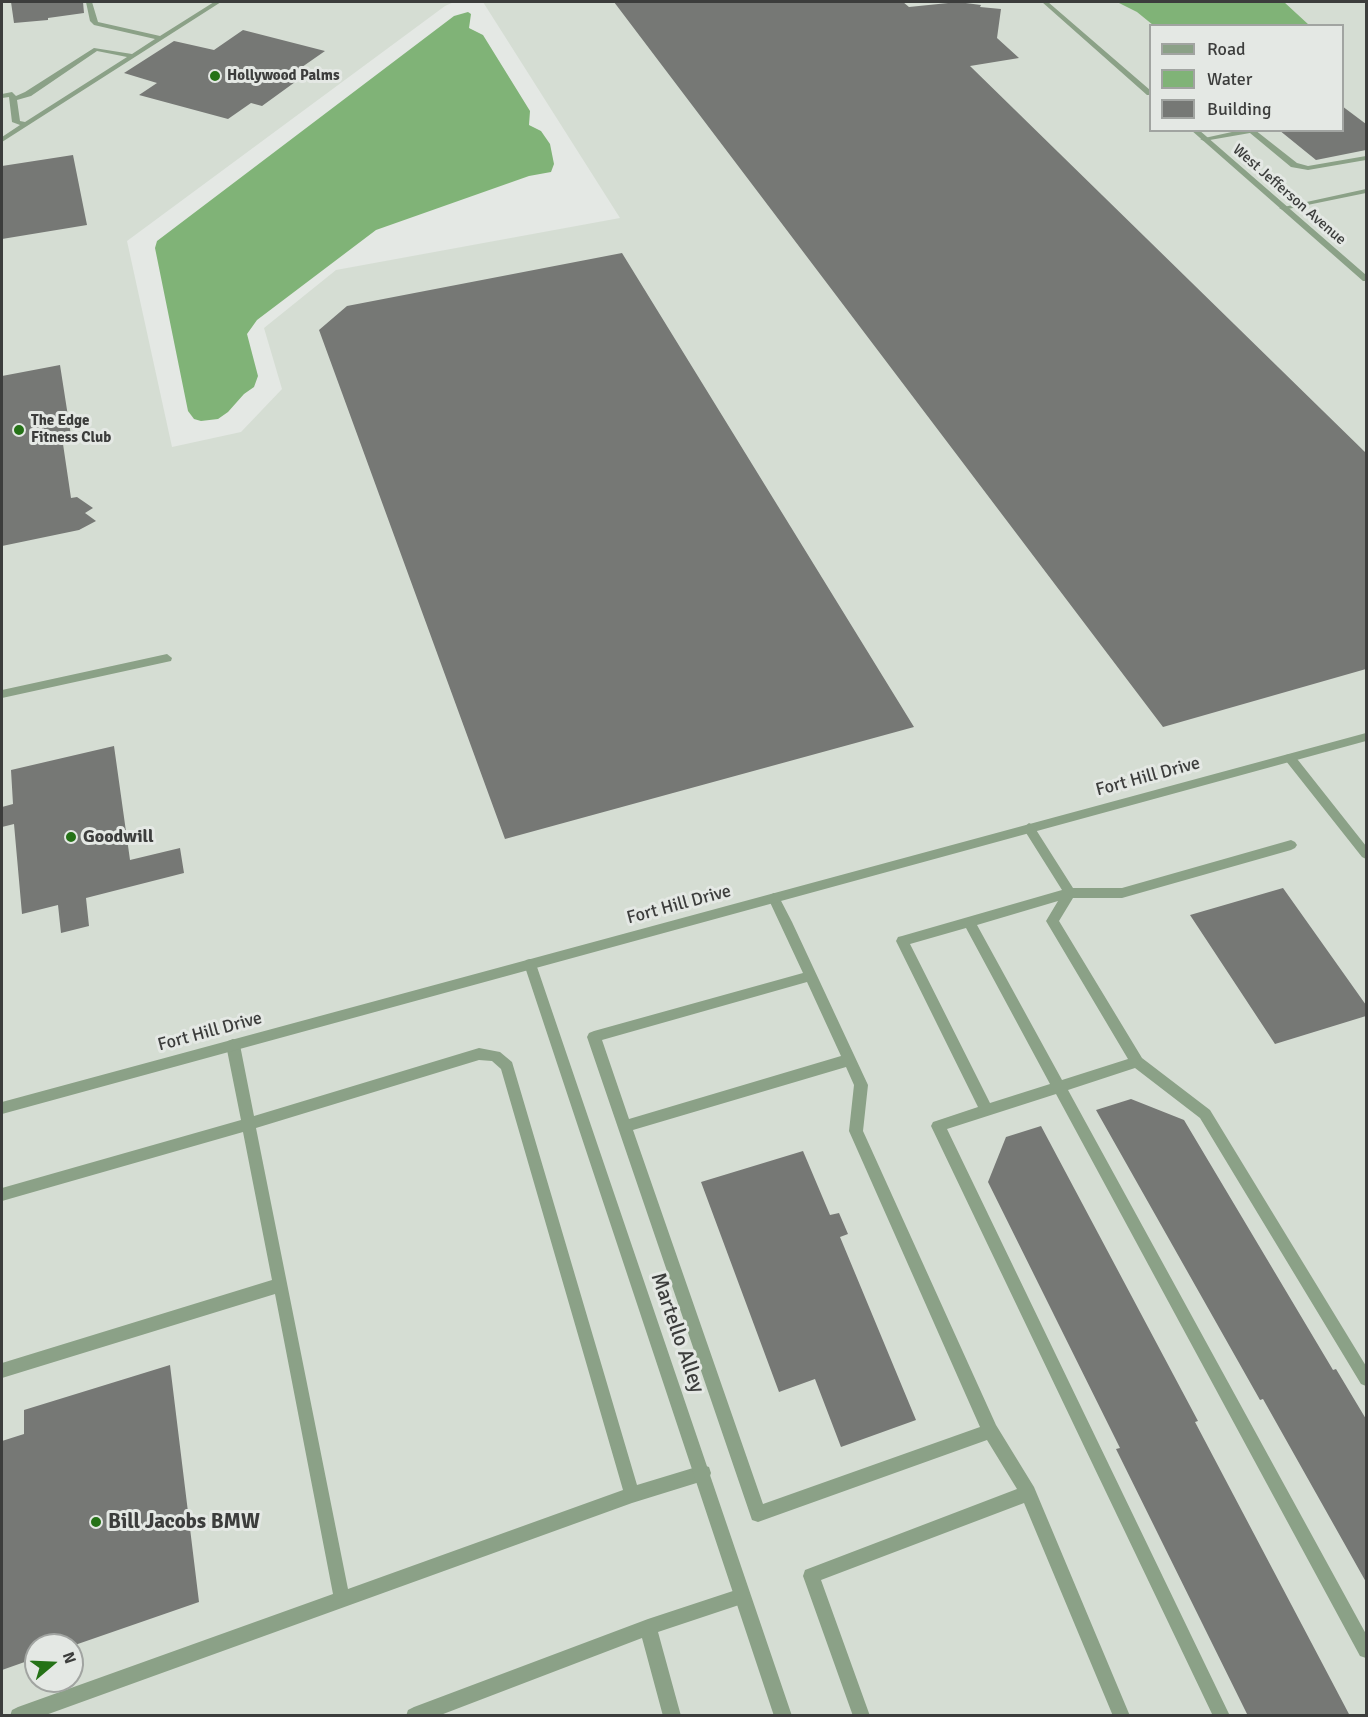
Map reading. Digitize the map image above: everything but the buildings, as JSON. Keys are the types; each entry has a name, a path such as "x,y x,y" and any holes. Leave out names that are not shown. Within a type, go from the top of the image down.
{"street":[{"path":"89,2 93,21 96,24 159,38"},
{"path":"2,140 218,2"},
{"path":"1045,2 1149,92"},
{"path":"13,99 28,94 96,49 131,56"},
{"path":"2,96 12,94 16,122 26,125"},
{"name":"West Jefferson Avenue","path":"1196,132 1366,279"},
{"path":"1204,139 1245,132"},
{"path":"1252,132 1294,165 1308,168 1366,158"},
{"path":"1283,208 1366,191"},
{"path":"2,694 166,658"},
{"name":"Fort Hill Drive","path":"2,1108 1366,737"},
{"path":"1290,758 1366,854"},
{"path":"1029,828 1070,894"},
{"path":"987,1110 902,941 1070,894 1122,893 1291,845"},
{"path":"1070,894 1052,921 1137,1062 1205,1114 1366,1379"},
{"path":"774,898 861,1085 856,1131 990,1431 1028,1493 1122,1716"},
{"path":"969,922 1366,1650"},
{"name":"Martello Alley","path":"530,964 783,1716"},
{"path":"810,976 594,1037 758,1514 990,1431"},
{"path":"233,1045 342,1599"},
{"path":"2,1195 249,1124 479,1054 495,1056 507,1066 632,1496"},
{"path":"625,1126 849,1060"},
{"path":"1137,1062 938,1126 1222,1716"},
{"path":"2,1371 280,1285"},
{"path":"18,1716 632,1496 703,1473"},
{"path":"862,1716 812,1576 1028,1493"},
{"path":"414,1716 648,1627 742,1596"},
{"path":"648,1627 672,1716"}],"shaded area":[{"path":"2,2 454,2 445,6 127,241 172,447 241,432 282,389 264,328 336,270 620,218 483,2 1366,2 1366,1715 2,1715"}],"water":[{"path":"1117,2 1284,2 1308,24 1152,24 1137,12"},
{"path":"468,12 471,14 469,28 483,35 530,111 529,125 541,131 550,144 554,164 551,172 529,176 376,230 257,320 247,334 258,376 254,387 218,419 201,421 194,419 188,411 155,248 157,241 454,16"}],"place":[{"name":"Hollywood Palms","path":"215,76"},
{"name":"The Edge Fitness Club","path":"19,430"},
{"name":"Goodwill","path":"71,837"},
{"name":"Bill Jacobs BMW","path":"96,1522"}]}
